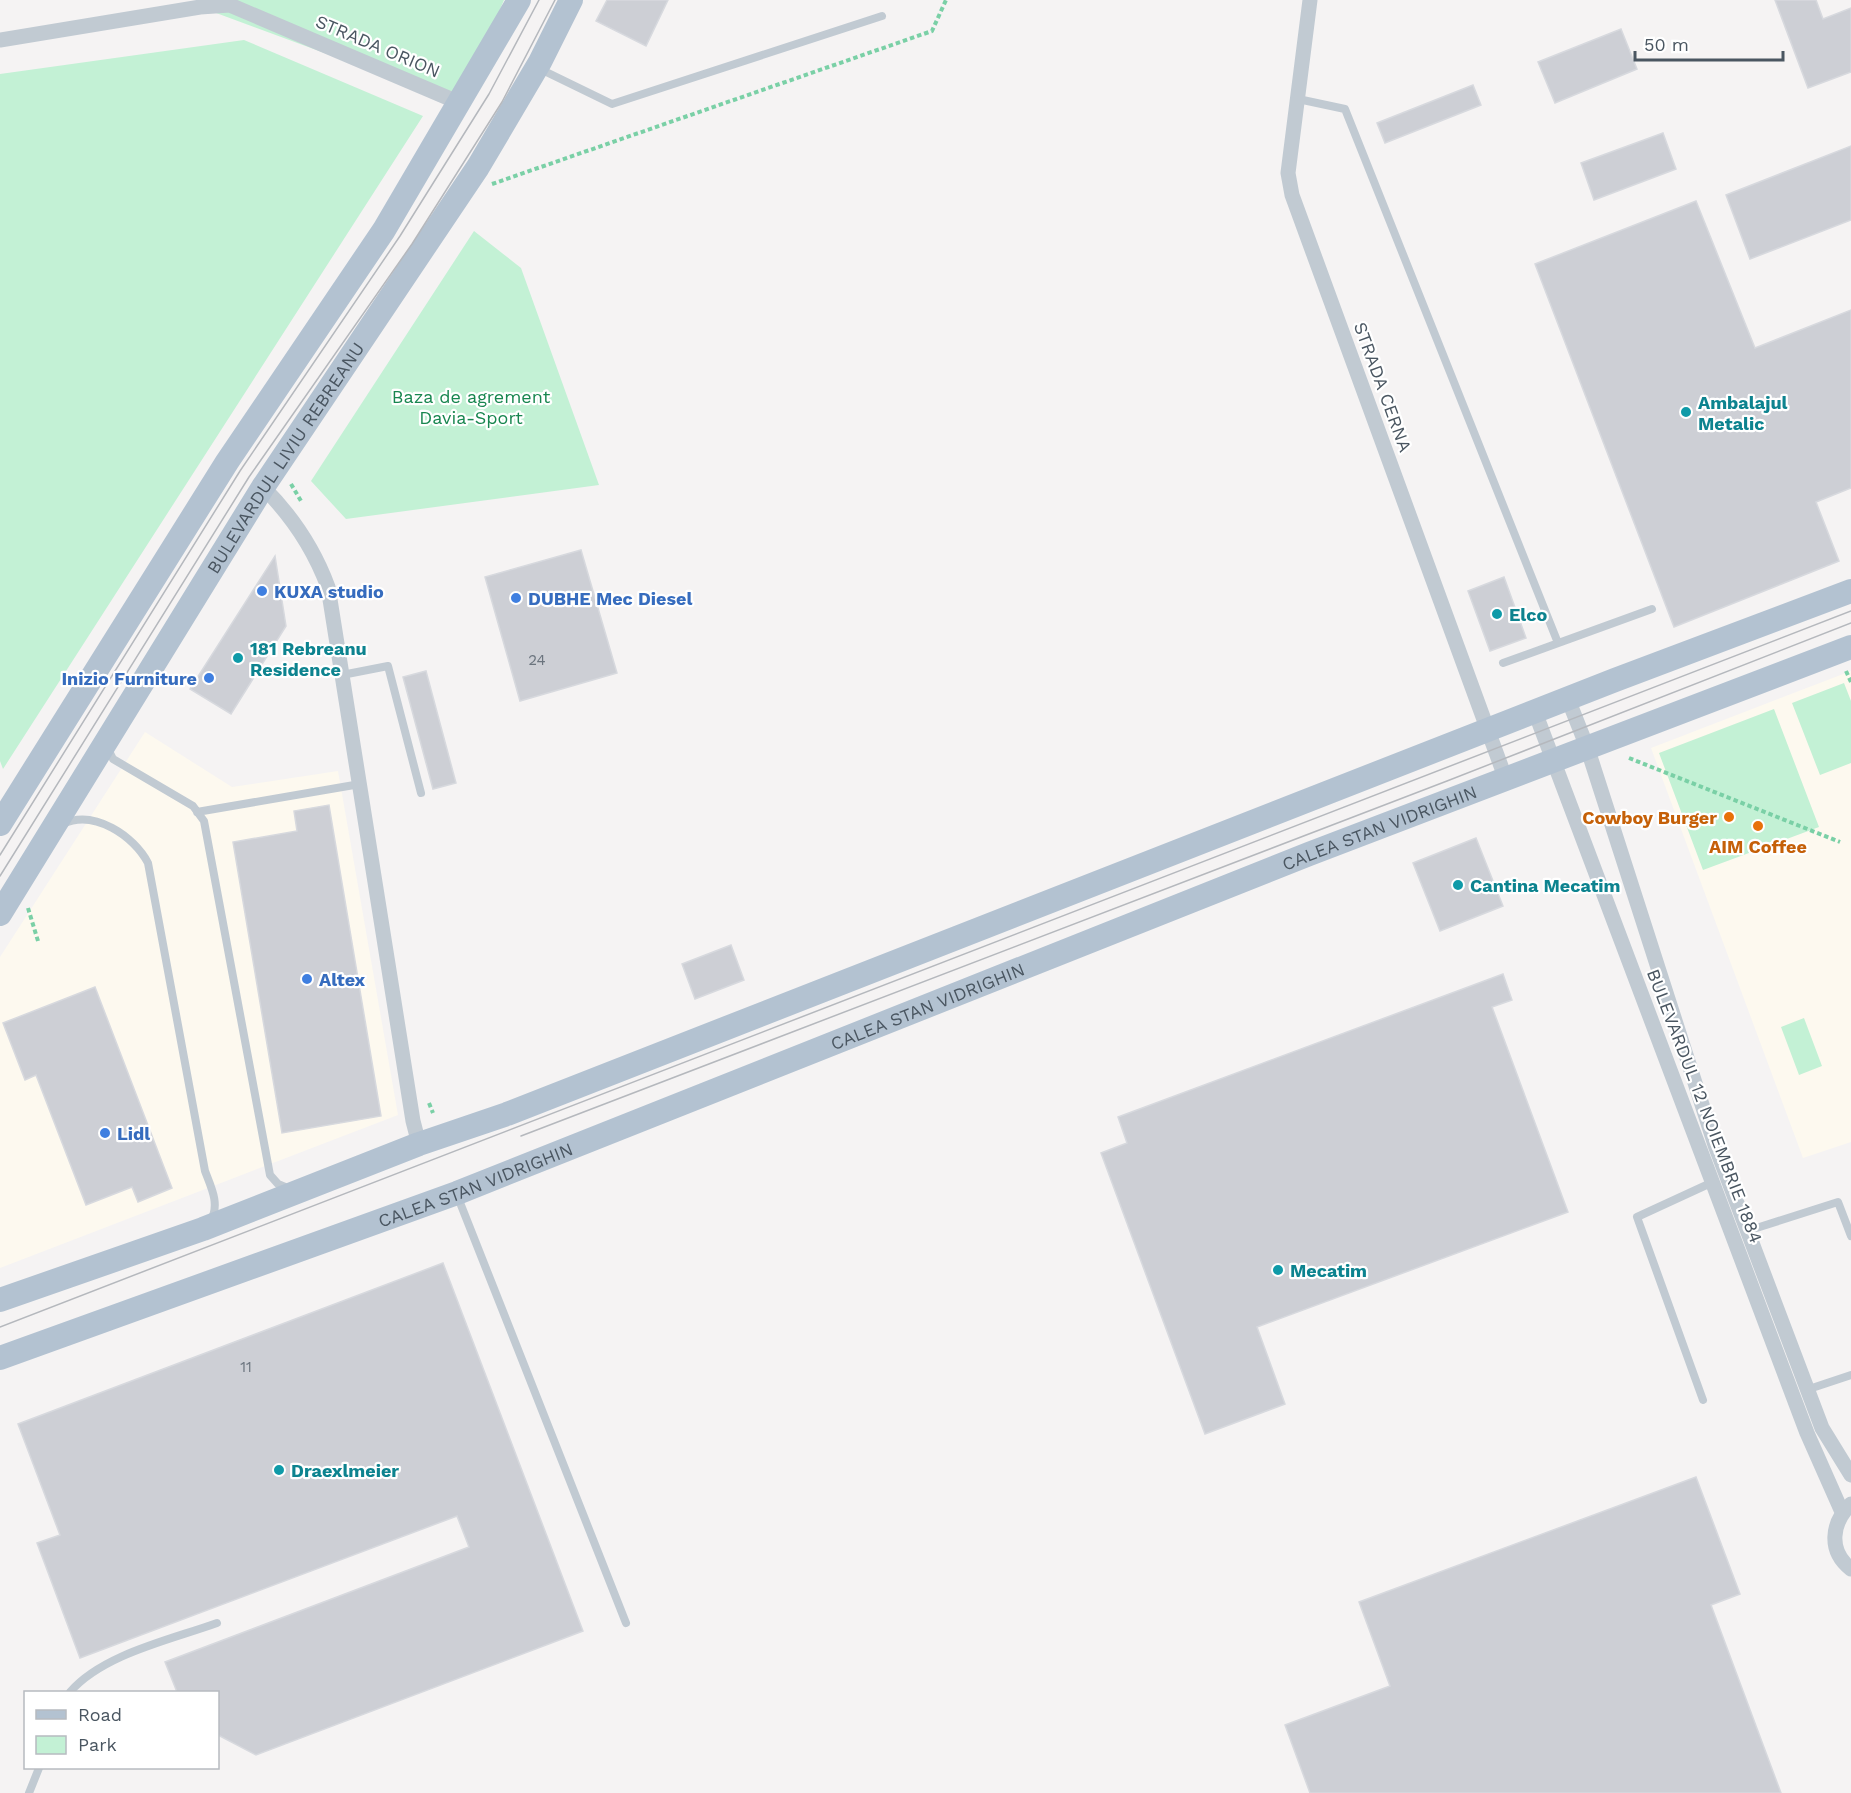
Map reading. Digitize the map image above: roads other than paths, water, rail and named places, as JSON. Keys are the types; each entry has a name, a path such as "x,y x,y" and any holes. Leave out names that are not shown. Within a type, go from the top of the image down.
{"main road":[{"path":"0,824 227,462 384,230 519,0"},
{"name":"BULEVARDUL LIVIU REBREANU","path":"0,914 107,744 263,487 460,195 537,68 571,0"},
{"path":"0,1300 203,1229 419,1144 613,1073 1568,699 1851,591"},
{"name":"CALEA STAN VIDRIGHIN","path":"0,1358 457,1194 1505,777 1848,657"}],"street":[{"name":"STRADA CERNA","path":"1310,0 1288,173 1292,195 1505,777"},
{"name":"STRADA ORION","path":"0,40 201,4 230,5 460,103"},
{"path":"263,487 297,526 317,558 328,587 413,1120 419,1144"},
{"name":"BULEVARDUL 12 NOIEMBRIE 1884","path":"1568,699 1587,747 1714,1145 1806,1390 1822,1428 1851,1475"},
{"name":"BULEVARDUL 12 NOIEMBRIE 1884","path":"1535,712 1807,1433 1847,1508"},
{"path":"1847,1508 1834,1533 1834,1544 1838,1555 1851,1569"}],"lane":[{"path":"537,68 612,104 882,16"},
{"path":"1298,99 1345,110 1558,643"},
{"path":"1503,663 1652,609"},
{"path":"342,675 388,666 421,793"},
{"path":"107,744 113,759 193,806 204,821 270,1175 278,1184 300,1192"},
{"path":"197,812 360,784"},
{"path":"52,831 76,820 93,819 128,838 141,849 148,863 205,1171 215,1196 213,1217 203,1229"},
{"path":"1702,1400 1637,1217 1713,1182"},
{"path":"457,1194 626,1623"},
{"path":"1747,1231 1838,1202 1851,1236"},
{"path":"1806,1390 1851,1375"},
{"path":"71,1691 84,1676 112,1661 217,1623"},
{"path":"29,1793 38,1769"}],"tram line":[{"path":"0,855 240,471 400,236 489,94 539,0"},
{"path":"0,876 249,477 412,244 502,102 555,0"},
{"path":"0,1327 1851,611"},
{"path":"521,1136 1447,781 1851,623"}],"place":[{"name":"Ambalajul Metalic","path":"1686,412"},
{"name":"KUXA studio","path":"262,591"},
{"name":"DUBHE Mec Diesel","path":"516,598"},
{"name":"Elco","path":"1497,614"},
{"name":"181 Rebreanu Residence","path":"238,658"},
{"name":"Inizio Furniture","path":"209,678"},
{"name":"Cowboy Burger","path":"1729,817"},
{"name":"AIM Coffee","path":"1758,826"},
{"name":"Cantina Mecatim","path":"1458,885"},
{"name":"Altex","path":"307,979"},
{"name":"Lidl","path":"105,1133"},
{"name":"Mecatim","path":"1278,1270"},
{"name":"Draexlmeier","path":"279,1470"}],"park label":[{"name":"Baza de agrement Davia-Sport","path":"471,406"}]}
